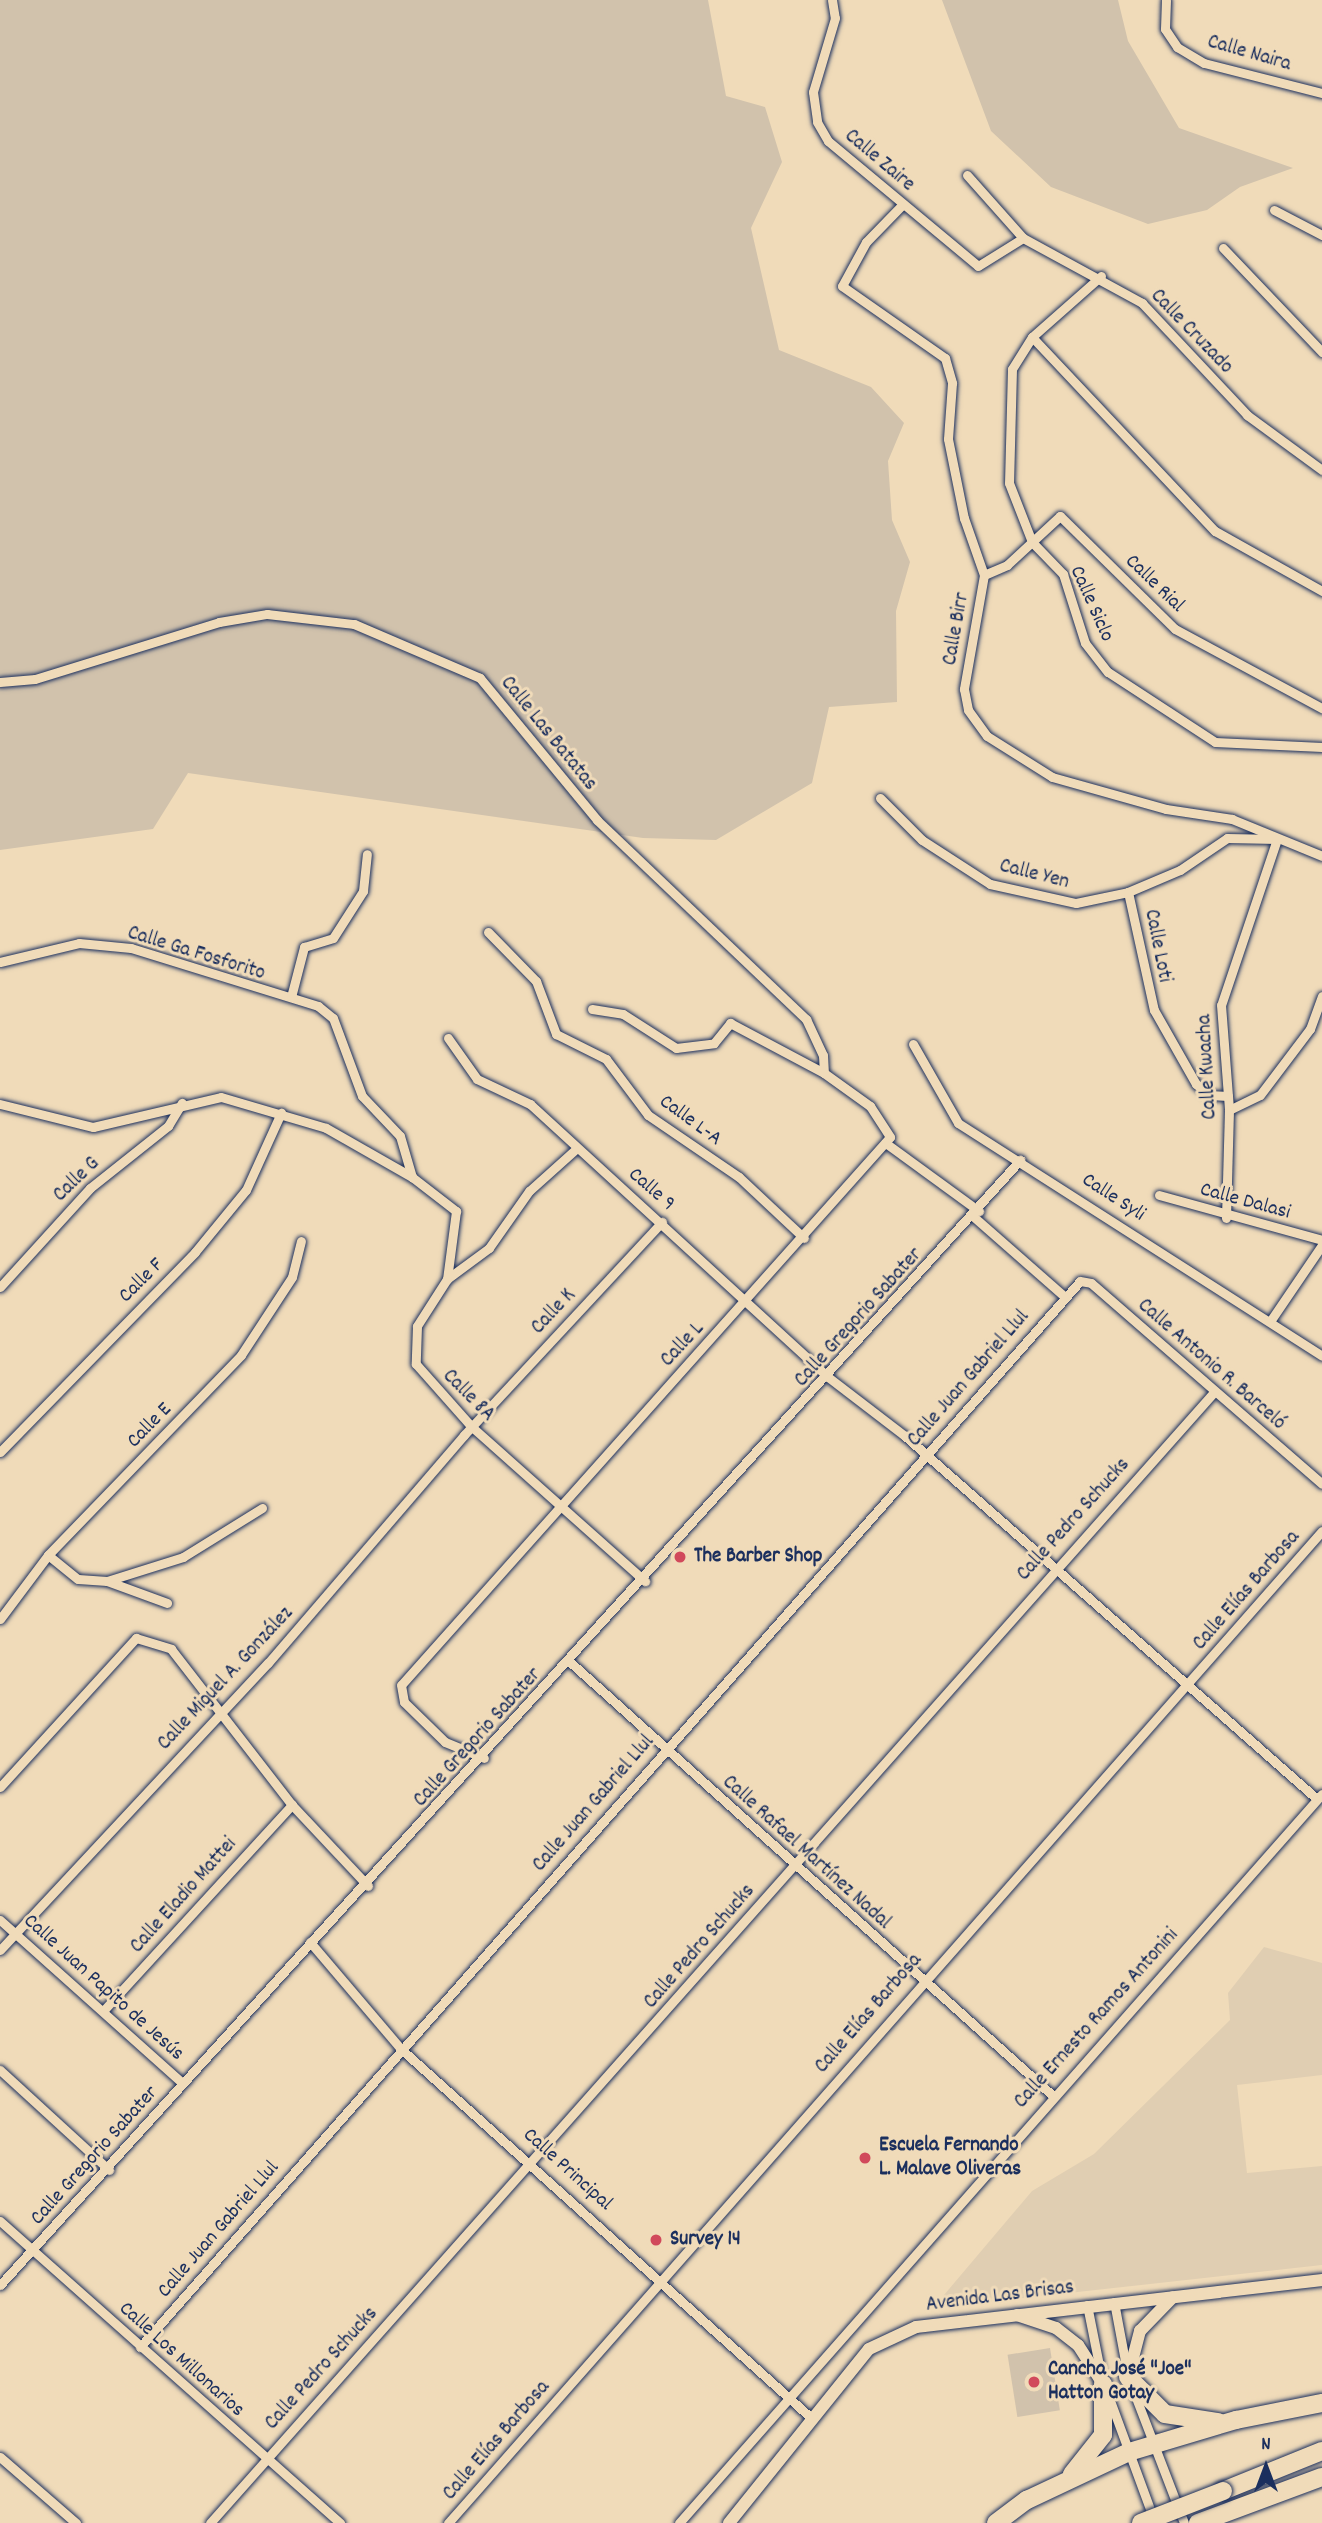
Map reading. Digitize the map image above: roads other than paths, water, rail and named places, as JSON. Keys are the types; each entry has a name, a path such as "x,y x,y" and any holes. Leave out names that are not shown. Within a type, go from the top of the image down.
{"highway":[{"path":"1128,2377 1165,2414 1225,2423"},
{"path":"1066,2480 1103,2435 1103,2384"},
{"path":"996,2523 1066,2480 1129,2452 1225,2423 1322,2403"},
{"path":"1141,2523 1322,2451"},
{"path":"1198,2523 1322,2477"}],"street":[{"name":"Calle Zaire","path":"832,0 835,18 813,92 817,122 828,141 978,266 1023,238"},
{"name":"Calle Naira","path":"1166,0 1164,29 1177,47 1204,63 1322,93"},
{"name":"Calle Cruzado","path":"967,175 1023,238 1101,276 1142,303 1288,452 1322,470"},
{"name":"Calle Birr","path":"903,204 866,242 842,286 945,358 952,383 948,439 964,518 984,575 964,689 968,710 987,736 1052,777 1166,809 1232,819 1322,856"},
{"path":"1274,209 1322,235"},
{"path":"1223,248 1322,352"},
{"name":"Calle Siclo","path":"1101,276 1032,337 1012,369 1009,483 1032,542 1063,574 1085,643 1108,671 1215,742 1322,747"},
{"path":"1032,337 1215,531 1322,591"},
{"name":"Calle Rial","path":"984,575 1032,542 1060,516 1068,520 1175,629 1322,708"},
{"name":"Calle Las Batatas","path":"0,682 35,679 219,622 267,614 354,624 480,678 597,820 806,1019 823,1055 824,1073"},
{"name":"Calle Yen","path":"880,798 922,840 990,884 1076,903 1128,892 1181,870 1227,838 1277,839"},
{"name":"Calle Kwacha","path":"1226,1218 1229,1110 1225,982 1252,927 1277,839"},
{"path":"291,997 304,947 333,938 363,891 367,854"},
{"name":"Calle Loti","path":"1128,892 1154,1010 1196,1084 1209,1095 1228,1096"},
{"name":"Calle L-A","path":"488,932 536,981 556,1034 606,1059 648,1115 739,1177 804,1238"},
{"name":"Calle Ga Fosforito","path":"0,962 79,943 131,948 291,997 333,1018 362,1096 400,1136 412,1177"},
{"path":"1229,1110 1260,1095 1310,1029 1322,996"},
{"path":"592,1009 624,1014 676,1048 714,1043 730,1023 824,1073 870,1106 890,1136 887,1144 977,1214 1065,1297"},
{"name":"Calle 9","path":"448,1038 477,1079 530,1104 577,1149 662,1222 745,1303 828,1377 1320,1796"},
{"name":"Calle Syli","path":"913,1044 958,1123 1271,1320 1322,1356"},
{"path":"0,1116 4,1105 93,1127 182,1103 222,1097 326,1128 412,1177 456,1211 447,1279"},
{"name":"Calle G","path":"0,1287 90,1188 168,1126 182,1103"},
{"name":"Calle F","path":"0,1452 195,1252 246,1190 281,1113"},
{"name":"Calle L","path":"484,1758 445,1742 404,1702 401,1685 887,1144"},
{"name":"Calle 8A","path":"577,1149 529,1191 489,1248 447,1279 417,1326 416,1364 472,1427 562,1504 645,1581"},
{"name":"Calle Gregorio Sabater","path":"0,2285 108,2170 182,2083 310,1942 368,1886 645,1581 977,1214 1020,1160"},
{"name":"Calle Dalasi","path":"1159,1195 1226,1218 1322,1242"},
{"name":"Calle K","path":"472,1427 662,1222"},
{"name":"Calle E","path":"0,1619 48,1555 241,1355 292,1277 301,1241"},
{"path":"1271,1320 1322,1242"},
{"name":"Calle Antonio R. Barceló","path":"1076,1286 1091,1283 1322,1484"},
{"name":"Calle Juan Gabriel Llul","path":"140,2347 1076,1286"},
{"name":"Calle Pedro Schucks","path":"210,2523 265,2458 534,2162 1054,1567 1214,1392"},
{"name":"Calle Miguel A. González","path":"0,1950 220,1710 268,1663 472,1427"},
{"path":"107,1581 183,1557 262,1508"},
{"name":"Calle Elías Barbosa","path":"448,2523 921,1981 1322,1531"},
{"path":"48,1555 78,1579 107,1581 167,1603"},
{"path":"0,1787 136,1638 171,1649 292,1805 368,1886"},
{"name":"Calle Rafael Martínez Nadal","path":"570,1662 921,1981 1052,2095"},
{"name":"Calle Ernesto Ramos Antonini","path":"680,2523 1052,2095 1320,1796"},
{"name":"Calle Eladio Mattei","path":"103,2011 292,1805"},
{"name":"Calle Juan Papito de Jesús","path":"0,1920 182,2083"},
{"name":"Calle Principal","path":"310,1942 401,2049 534,2162 792,2395 809,2416"},
{"path":"0,2070 108,2170"},
{"name":"Calle Los Millonarios","path":"0,2221 340,2523"},
{"name":"Avenida Las Brisas","path":"729,2523 809,2416 869,2349 916,2327 1010,2313 1322,2280"},
{"path":"1128,2377 1140,2331 1174,2297"},
{"path":"1114,2302 1128,2377 1184,2523"},
{"path":"1087,2305 1103,2384 1155,2523"},
{"path":"1010,2313 1056,2328 1078,2345 1103,2384"},
{"path":"0,2457 76,2523"}],"place":[{"name":"The Barber Shop","path":"680,1557"},
{"name":"Escuela Fernando L. Malave Oliveras","path":"865,2158"},
{"name":"Survey 14","path":"656,2240"},
{"name":"Cancha José \"Joe\" Hatton Gotay","path":"1034,2382"}]}
